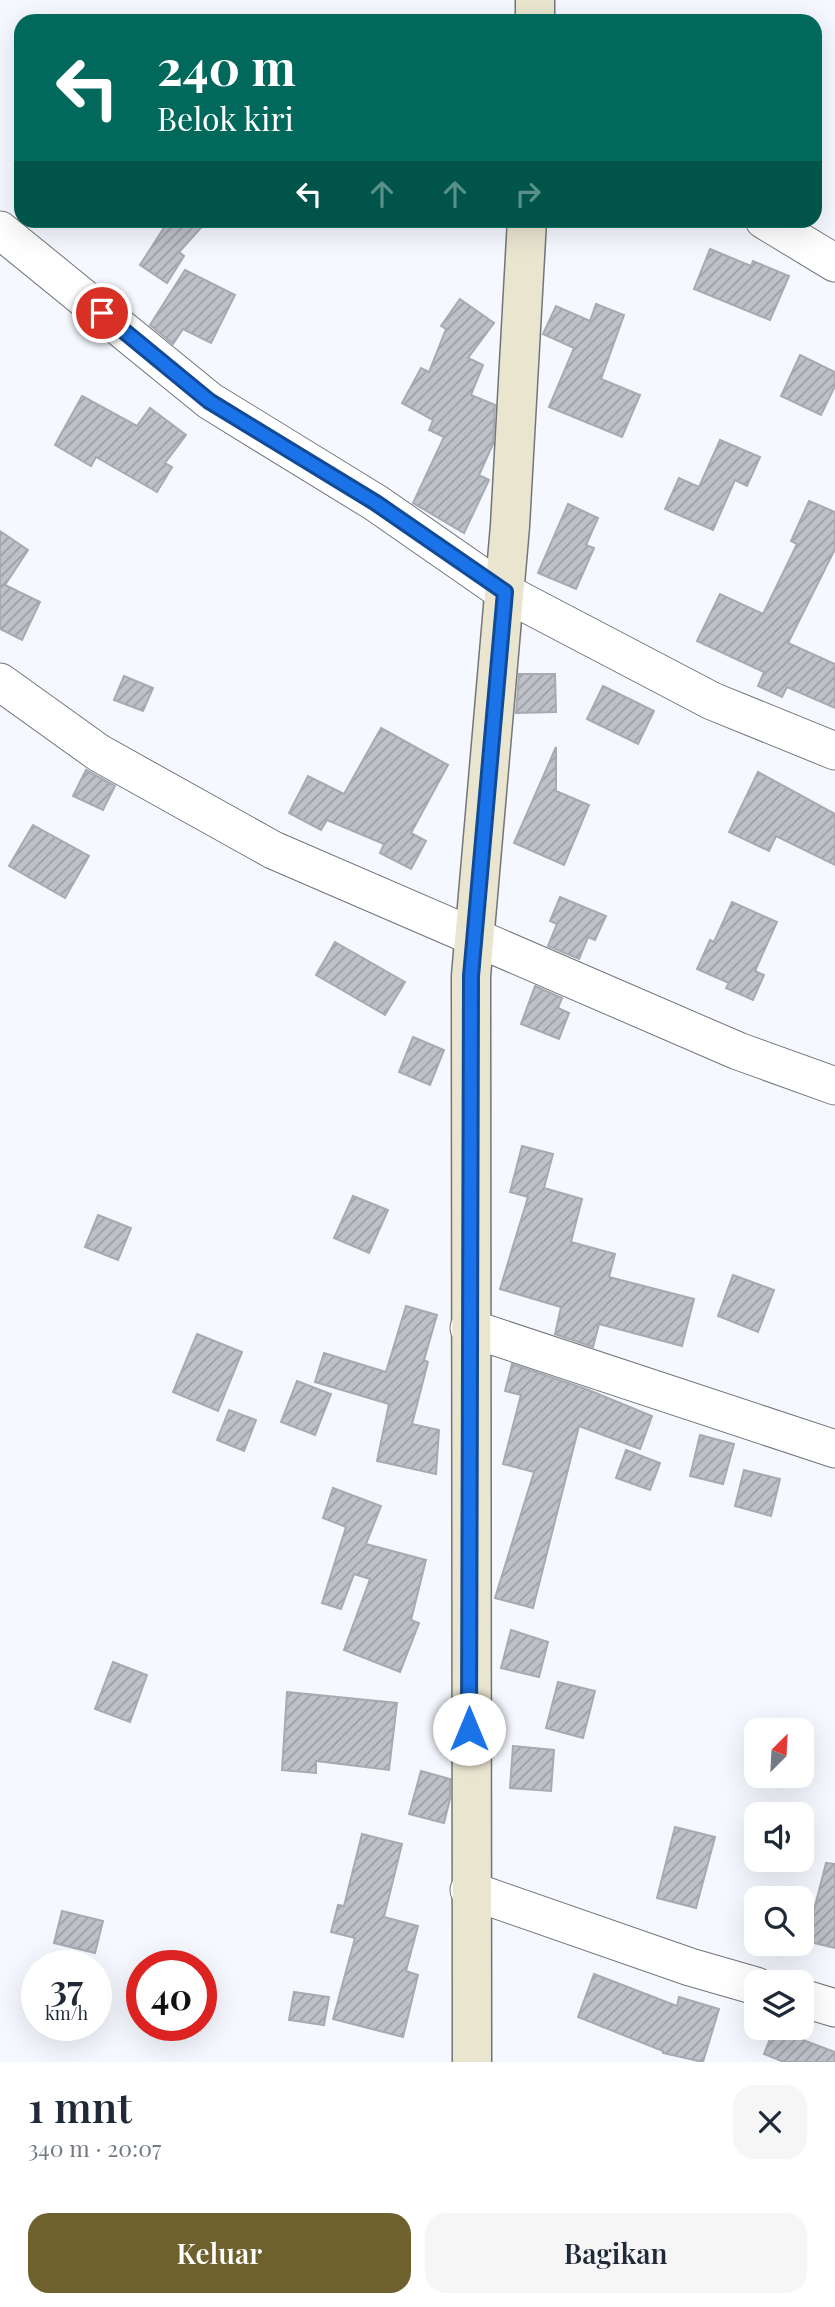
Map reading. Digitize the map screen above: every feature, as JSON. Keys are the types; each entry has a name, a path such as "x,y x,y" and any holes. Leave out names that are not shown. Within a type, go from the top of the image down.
{"street":[{"path":"472,2062 469,1328 473,935 505,592 527,228"},
{"path":"777,228 835,263"},
{"path":"0,230 209,401 376,503 505,592 712,701 835,751"},
{"path":"0,682 99,753 273,850 738,1051 835,1086"},
{"path":"469,1328 835,1449"},
{"path":"470,1890 690,1967 744,1983"},
{"path":"814,2002 835,2008"}],"building":[{"path":"164,228 201,228 179,252 184,256 167,283 140,265"},
{"path":"710,249 751,266 753,261 789,276 770,320 694,289"},
{"path":"185,270 235,295 211,343 183,329 173,344 150,325"},
{"path":"460,299 494,323 468,358 483,365 471,395 495,405 493,444 479,475 489,480 464,533 413,503 444,437 429,430 433,420 402,403 421,368 429,372 446,329 441,326"},
{"path":"596,304 624,315 601,379 640,395 622,437 549,407 574,348 543,334 556,306 590,321"},
{"path":"800,355 835,372 835,386 821,415 781,396"},
{"path":"82,396 137,426 150,408 186,435 165,463 172,467 157,492 96,457 91,466 55,445"},
{"path":"720,440 760,457 747,486 735,480 713,530 665,509 679,478 699,487"},
{"path":"809,501 835,512 835,549 788,643 835,664 835,708 787,687 782,697 758,686 764,672 697,641 720,594 763,614 797,544 791,541"},
{"path":"568,504 598,518 586,545 594,548 576,589 538,573"},
{"path":"0,531 28,550 5,585 40,602 22,640 0,629"},
{"path":"519,674 555,674 556,712 516,713"},
{"path":"124,676 153,688 143,711 114,700"},
{"path":"603,686 654,711 638,744 587,719"},
{"path":"381,728 448,765 411,833 426,841 411,869 380,853 384,844 327,820 321,830 289,813 308,776 344,794"},
{"path":"556,747 556,791 589,805 564,865 514,843"},
{"path":"86,770 115,786 103,810 73,796"},
{"path":"758,772 835,814 835,865 776,836 769,851 729,832"},
{"path":"33,825 89,856 65,898 9,866"},
{"path":"560,897 606,916 595,940 588,937 579,959 548,946 557,924 550,921"},
{"path":"732,902 777,922 755,971 764,975 753,1000 726,988 729,983 697,969 710,940 714,942"},
{"path":"335,942 405,982 385,1015 316,975"},
{"path":"535,986 562,998 558,1008 569,1013 559,1039 521,1024"},
{"path":"413,1037 444,1050 430,1085 399,1072"},
{"path":"522,1146 553,1154 544,1188 582,1199 571,1242 615,1254 609,1277 694,1299 682,1346 599,1324 593,1347 555,1334 561,1307 500,1289 528,1197 510,1192"},
{"path":"353,1196 388,1210 369,1253 334,1238"},
{"path":"98,1215 131,1228 118,1260 85,1247"},
{"path":"733,1275 774,1290 758,1332 718,1316"},
{"path":"406,1306 437,1315 424,1360 428,1362 412,1424 439,1430 436,1474 377,1461 389,1404 315,1382 324,1353 386,1372"},
{"path":"197,1334 242,1352 218,1411 173,1392"},
{"path":"512,1364 586,1389 652,1416 640,1449 579,1426 533,1608 495,1598 534,1472 503,1464 521,1395 505,1391"},
{"path":"297,1381 331,1394 315,1435 281,1422"},
{"path":"229,1410 256,1420 244,1451 217,1440"},
{"path":"700,1435 734,1444 723,1484 690,1476"},
{"path":"626,1450 660,1463 650,1490 616,1478"},
{"path":"744,1470 780,1479 771,1516 735,1506"},
{"path":"333,1488 381,1506 366,1544 426,1560 411,1620 419,1623 400,1672 344,1650 370,1579 354,1574 341,1609 322,1603 346,1527 323,1518"},
{"path":"511,1630 548,1642 539,1677 501,1668"},
{"path":"113,1662 147,1675 130,1722 95,1709"},
{"path":"558,1682 595,1691 583,1738 546,1728"},
{"path":"287,1692 397,1703 389,1770 316,1761 316,1773 282,1770"},
{"path":"513,1746 554,1750 551,1791 510,1788"},
{"path":"421,1771 450,1779 450,1799 444,1823 409,1814"},
{"path":"675,1827 715,1837 696,1908 657,1898"},
{"path":"362,1834 402,1844 384,1917 418,1926 406,1971 418,1975 403,2037 333,2019 355,1938 331,1932 338,1905 344,1906"},
{"path":"826,1863 835,1864 835,1948 814,1943 814,1910"},
{"path":"62,1911 103,1921 96,1950 83,1950 54,1943"},
{"path":"594,1974 677,2006 679,1997 719,2009 703,2062 663,2053 578,2017"},
{"path":"294,1992 329,1997 324,2025 289,2020"},
{"path":"770,2040 803,2040 835,2052 835,2062 784,2062 764,2054"}],"route":[{"path":"102,313 209,401 376,503 505,592 471,976 469,1729"}]}
